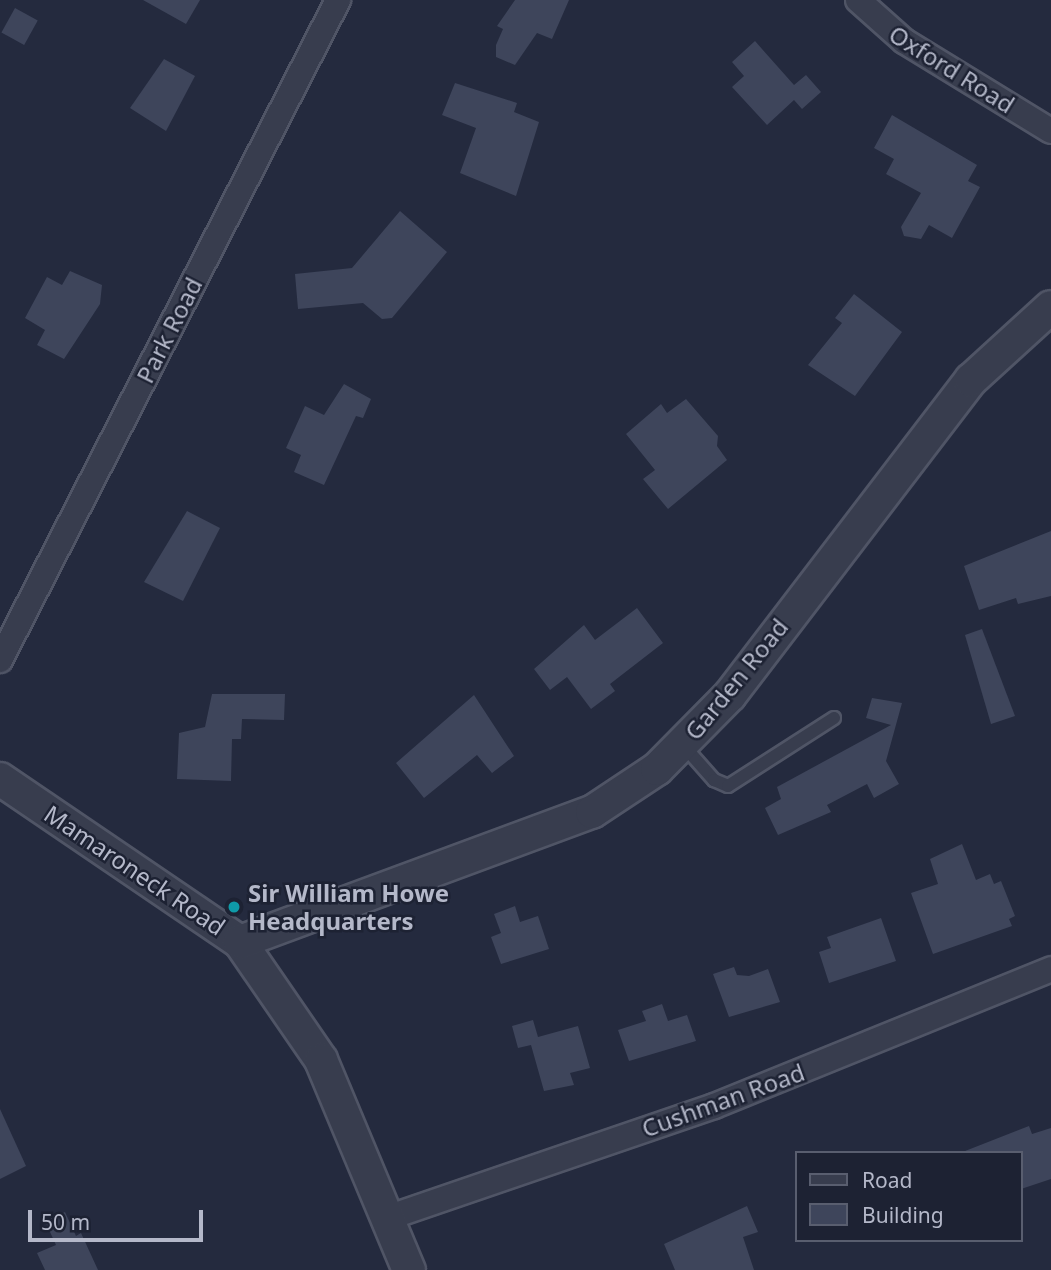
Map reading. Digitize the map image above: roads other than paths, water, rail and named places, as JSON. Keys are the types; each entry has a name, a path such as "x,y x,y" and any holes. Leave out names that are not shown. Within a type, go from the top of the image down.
{"street":[{"name":"Park Road","path":"0,660 338,0"},
{"name":"Oxford Road","path":"858,0 904,41 1051,131"},
{"name":"Garden Road","path":"240,942 592,812 683,745 730,695 963,390 1051,307"},
{"name":"Mamaroneck Road","path":"0,779 240,942 321,1060 390,1217 409,1270"},
{"name":"Cushman Road","path":"390,1217 714,1106 1051,969"}],"lane":[{"path":"683,745 714,780 728,786 834,718"}],"place":[{"name":"Sir William Howe Headquarters","path":"234,907"}]}
